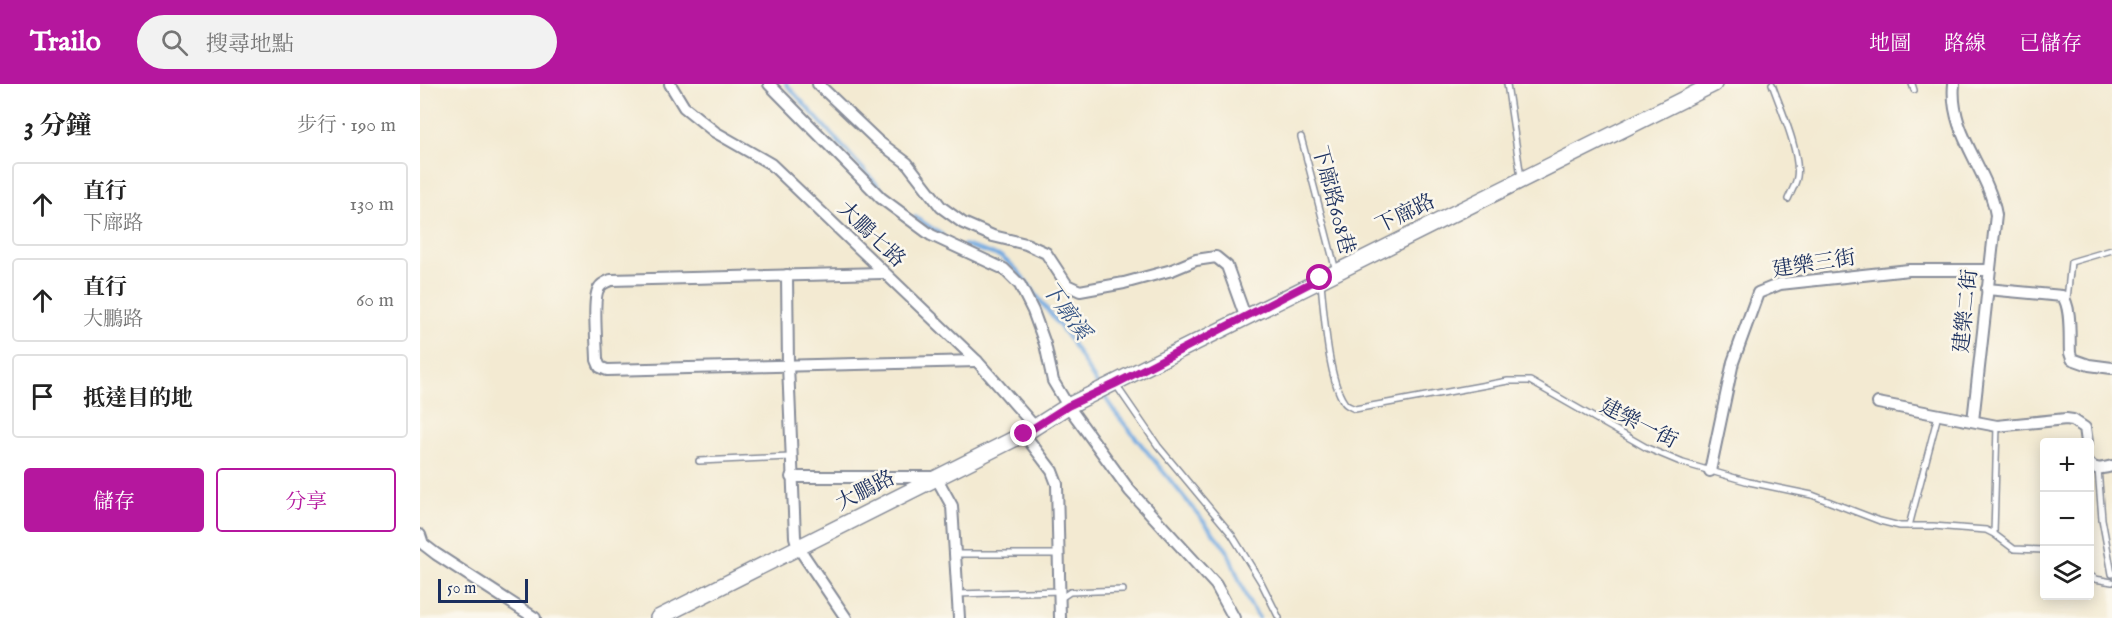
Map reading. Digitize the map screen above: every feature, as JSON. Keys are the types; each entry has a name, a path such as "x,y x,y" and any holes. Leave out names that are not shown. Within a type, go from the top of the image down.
{"street":[{"name":"大鵬七路","path":"670,84 684,107 715,132 771,164 977,361 1029,431 1057,484 1060,618"},
{"path":"770,84 881,198 931,235 1004,269 1020,285 1033,311 1045,344 1053,381 1068,406 1130,491 1216,585 1234,618"},
{"path":"818,84 879,142 907,163 941,207 963,223 993,236 1026,244 1046,253 1067,285 1080,291 1090,290 1146,278 1196,260 1216,257 1227,266 1245,316"},
{"name":"下廍路","path":"1090,396 1320,278 1714,84"},
{"name":"建樂二街","path":"1954,84 1954,108 1959,129 1996,215 1973,421"},
{"name":"建樂三街","path":"1710,471 1733,362 1758,293 1780,284 1909,270 1989,270"},
{"path":"883,273 611,280 603,283 597,289 597,360 600,367 607,370 977,361"},
{"path":"787,275 791,477 795,537 798,547 846,618"},
{"path":"1987,289 2058,294 2066,300 2072,359 2112,369"},
{"name":"大鵬路","path":"658,618 1029,431 1068,406 1090,396"},
{"path":"1878,403 1997,426 2073,420 2085,428 2086,438"},
{"path":"2094,466 2112,466"},
{"path":"791,477 936,477 952,506 959,618"},
{"path":"420,535 423,544 436,554 535,618"}],"lane":[{"path":"1507,84 1521,179"},
{"path":"1772,84 1787,126 1797,167 1797,178 1788,199"},
{"name":"下廍路608巷","path":"1301,137 1336,271"},
{"path":"2066,300 2071,262 2112,250"},
{"name":"建樂一街","path":"1320,278 1330,362 1345,404 1356,409 1508,381 1530,381 1647,448 1683,464 1749,482 1812,495 1880,521 1900,526 1986,530 2014,549 2040,550"},
{"path":"1115,384 1158,446 1232,535 1261,582 1279,618"},
{"path":"1910,526 1938,415"},
{"path":"1994,534 1997,426"},
{"path":"699,461 791,457"},
{"path":"2094,466 2112,574"},
{"path":"955,554 1060,554"},
{"path":"2094,578 2112,582"},
{"path":"957,594 1060,595 1070,592 1123,590"}],"waterway":[{"name":"下廓溪","path":"786,84 892,201"},
{"name":"下廓溪","path":"915,217 942,235"},
{"name":"下廓溪","path":"964,245 1002,257 1018,271 1070,340 1099,387"},
{"name":"下廓溪","path":"1103,394 1114,411 1227,550 1248,601 1259,618"}],"route":[{"path":"1024,434 1068,406 1320,278"}]}
